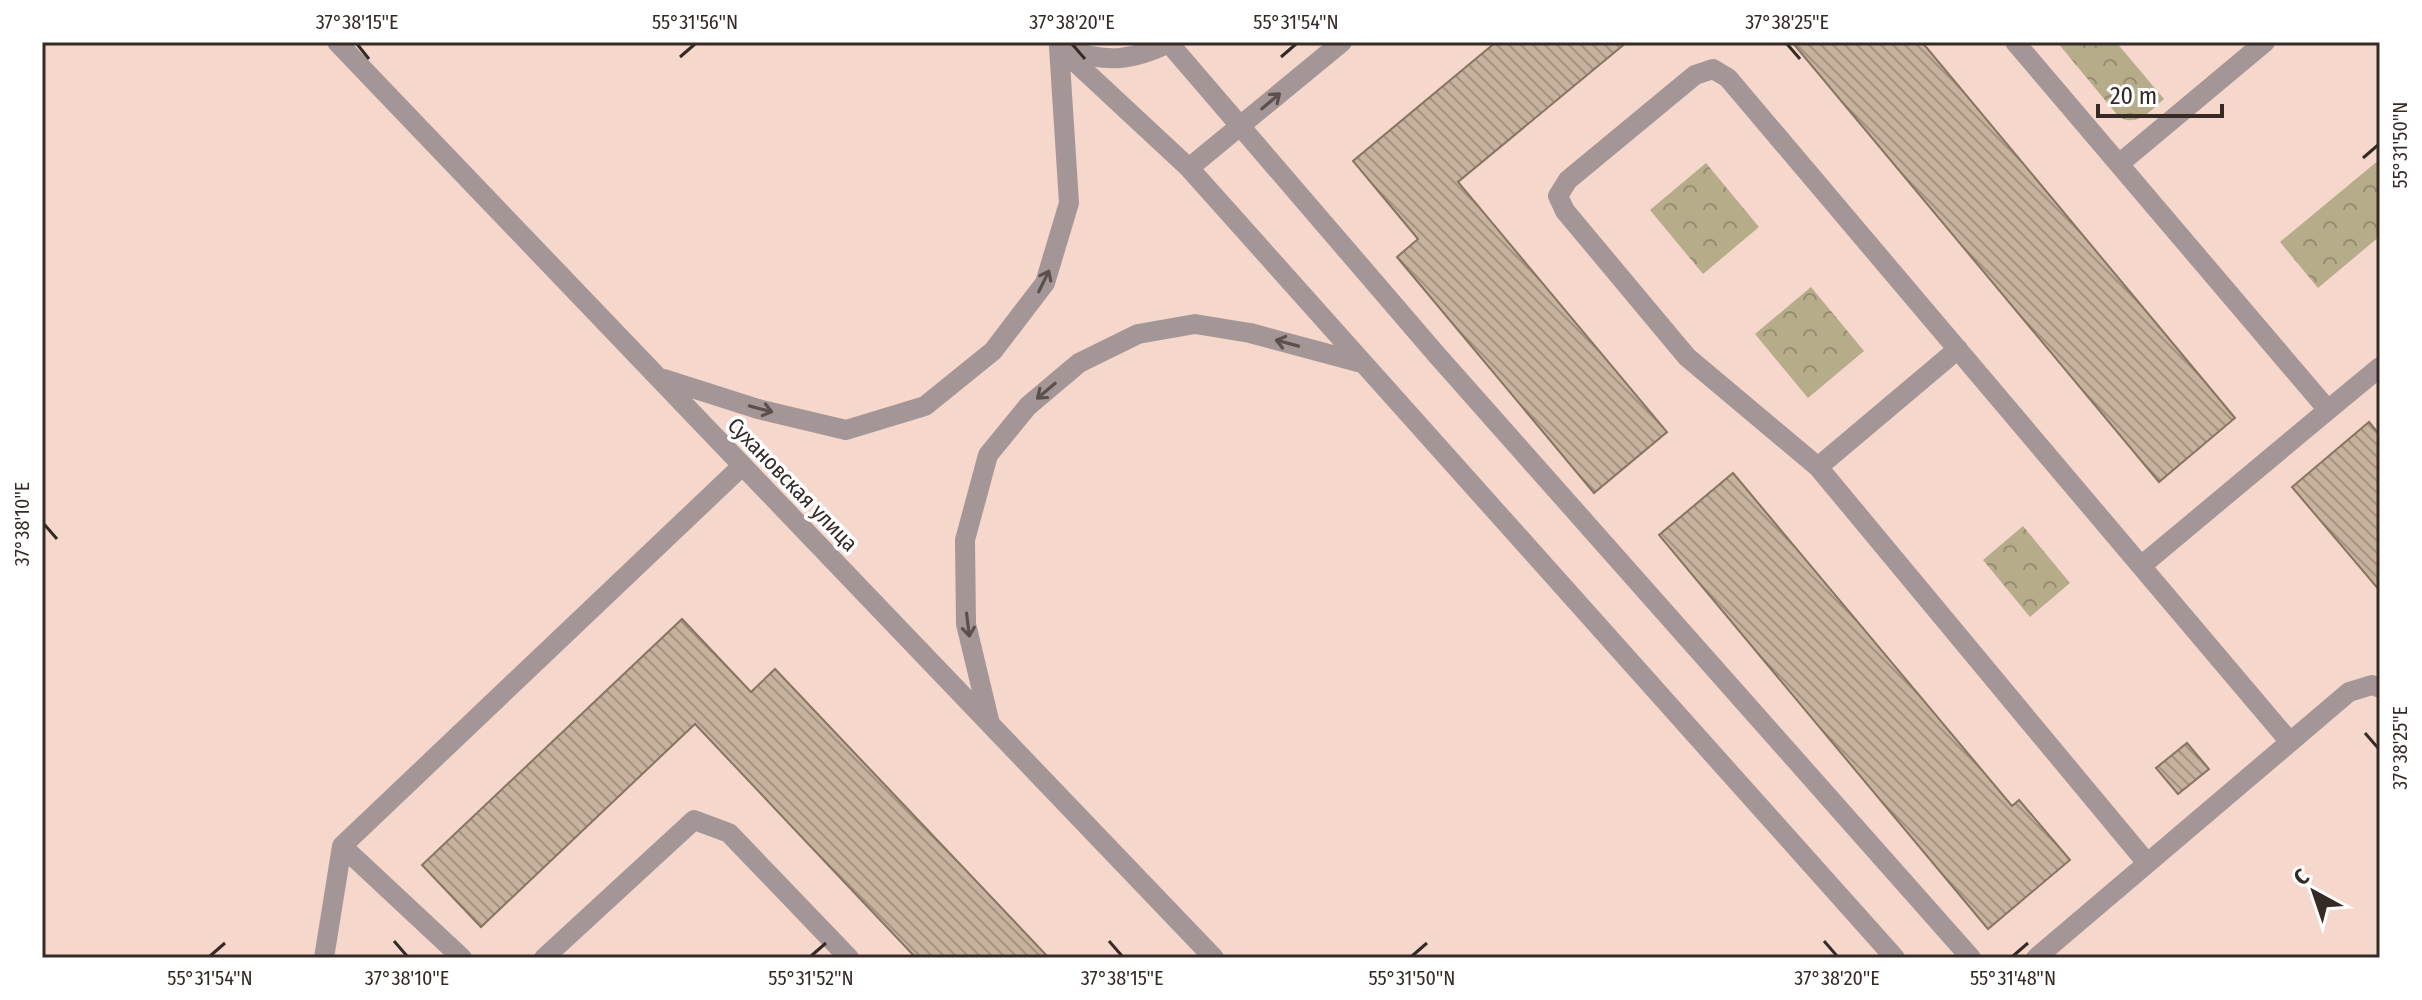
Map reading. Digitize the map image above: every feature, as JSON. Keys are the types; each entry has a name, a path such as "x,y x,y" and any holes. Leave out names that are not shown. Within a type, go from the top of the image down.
{"street":[{"name":"Сухановская улица","path":"337,42 1214,958"},
{"path":"1057,44 1096,59 1133,57 1170,42 1436,354 1971,958"},
{"path":"1189,168 1342,42"},
{"path":"2015,42 2328,410"},
{"path":"2119,164 2265,42"},
{"path":"660,378 758,409 846,430 925,406 993,351 1045,283 1069,203 1057,44"},
{"path":"1057,44 1189,168 1895,958"},
{"path":"2147,863 1818,467 1687,357 1565,211 1558,196 1568,180 1695,75 1713,69 1728,78 2290,742"},
{"path":"990,724 966,624 965,540 988,455 1028,406 1079,363 1138,334 1195,324 1250,333 1362,363"},
{"path":"1818,467 1958,349"},
{"path":"2141,566 2380,367"},
{"path":"324,958 342,846 742,466"},
{"path":"2036,958 2349,692 2372,685 2380,688"},
{"path":"544,958 694,820 729,833 849,958"},
{"path":"342,846 462,958"}],"green space":[{"path":"2057,42 2116,42 2164,99 2138,119 2119,117"},
{"path":"2380,159 2380,236 2318,288 2280,242"},
{"path":"1706,163 1759,227 1703,274 1650,210"},
{"path":"1811,287 1864,351 1808,398 1755,334"},
{"path":"2023,526 2070,583 2030,617 1983,560"}],"building":[{"path":"1496,42 1627,42 1458,182 1667,432 1594,493 1397,257 1418,239 1353,161"},
{"path":"1792,42 1922,42 2235,418 2159,482"},
{"path":"2369,422 2380,435 2380,591 2292,487"},
{"path":"1733,473 2012,806 2019,800 2070,860 1988,929 1659,535"},
{"path":"682,619 751,692 775,669 1049,958 916,958 695,724 481,927 422,865"},
{"path":"2187,743 2209,769 2178,794 2156,768"}]}
